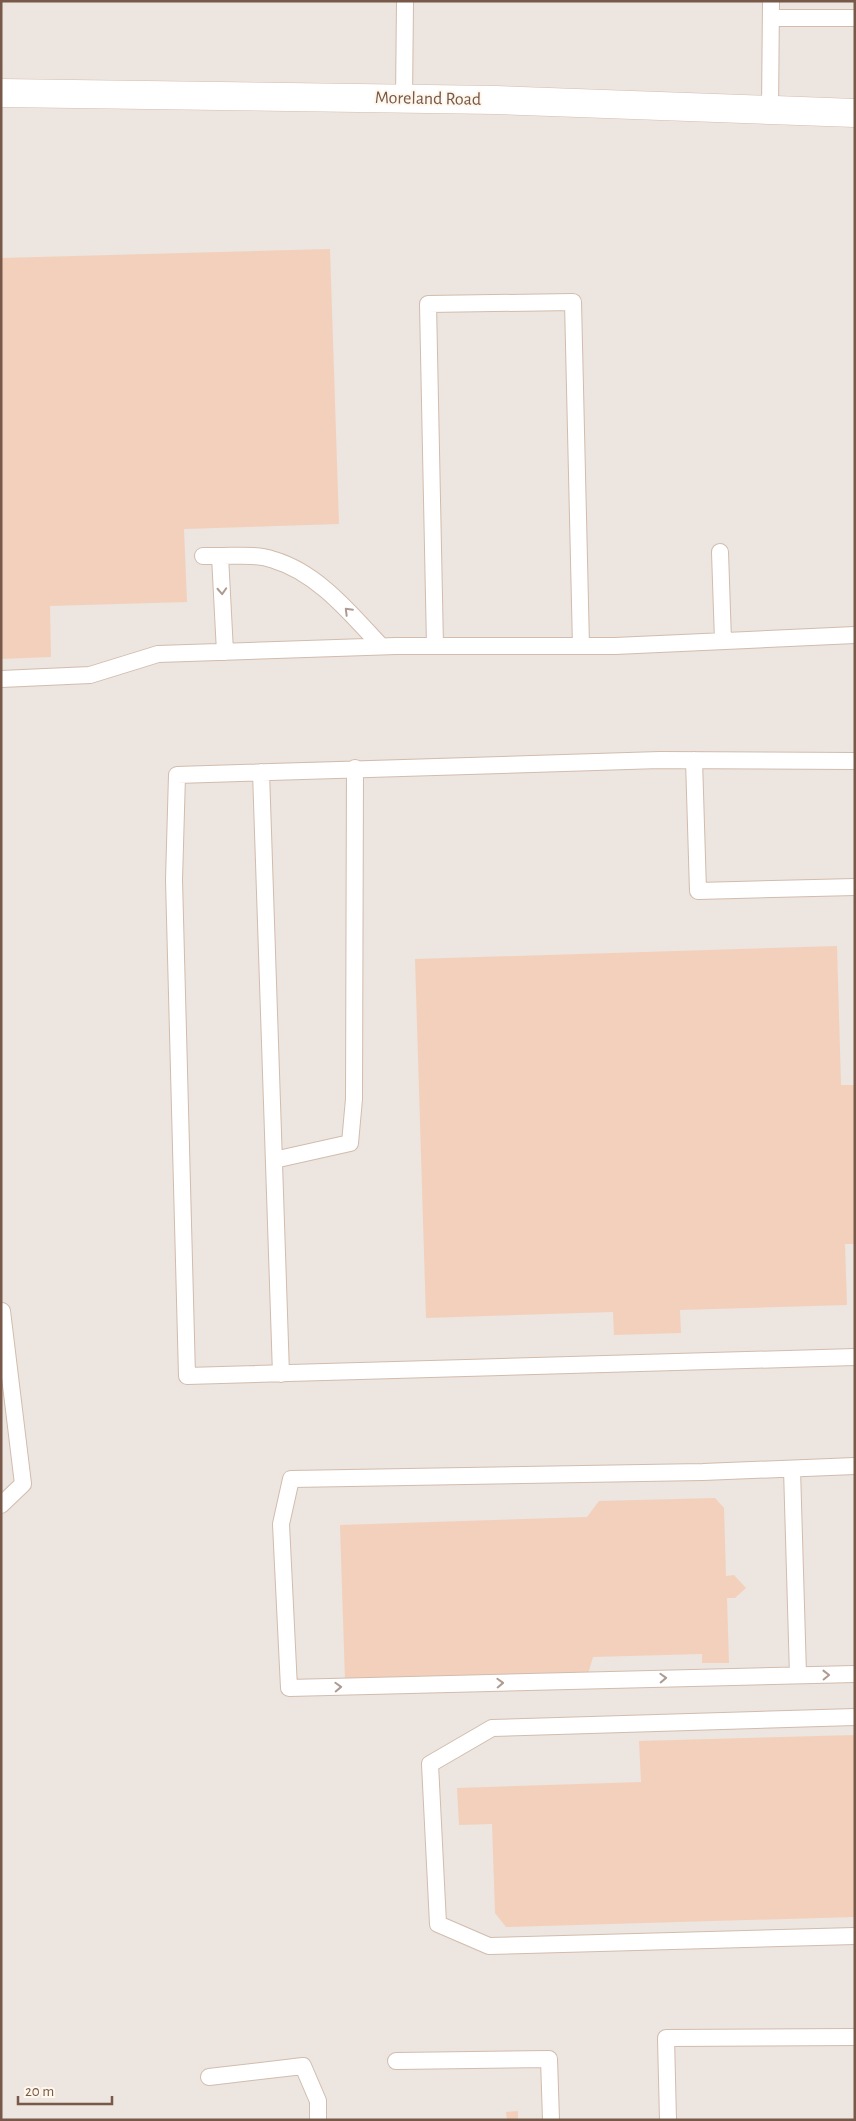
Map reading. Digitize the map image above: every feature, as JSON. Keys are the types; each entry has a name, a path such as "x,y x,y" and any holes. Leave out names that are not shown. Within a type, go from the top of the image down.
{"street":[{"name":"Moreland Road","path":"1,93 404,99 855,113"}],"lane":[{"path":"404,1 404,99"},
{"path":"770,110 771,9 855,18"},
{"path":"435,646 428,304 574,302 581,646"},
{"path":"720,552 723,641"},
{"path":"203,556 260,557 274,560 296,569 330,593 381,646"},
{"path":"220,556 225,652"},
{"path":"1,678 90,675 158,654 381,646 581,646 855,636"},
{"path":"855,761 694,760 355,768 177,775 174,880 187,1376 855,1357"},
{"path":"694,760 698,891 855,887"},
{"path":"274,1160 350,1143 354,1099 355,768"},
{"path":"260,772 280,1374"},
{"path":"1,1506 23,1484 2,1311"},
{"path":"855,1466 792,1469 291,1479 281,1524 289,1688 855,1674"},
{"path":"792,1469 798,1675"},
{"path":"855,1717 492,1728 430,1764 438,1924 489,1946 855,1936"},
{"path":"668,2120 666,2038 855,2037"},
{"path":"396,2060 549,2059 551,2120"},
{"path":"209,2077 303,2066 318,2101 318,2120"}],"shaded area":[{"path":"1,1 855,1 855,2120 1,2120"}],"building":[{"path":"330,249 339,524 184,529 187,602 50,606 51,657 1,659 1,258"},
{"path":"837,946 841,1085 855,1085 855,1244 845,1244 847,1305 680,1310 681,1333 614,1335 613,1312 426,1318 415,959"},
{"path":"715,1498 724,1508 726,1576 734,1575 746,1588 735,1598 727,1598 729,1663 702,1663 702,1654 593,1657 588,1674 345,1681 340,1525 587,1517 599,1501"},
{"path":"855,1735 855,1917 506,1927 495,1913 492,1824 459,1825 457,1788 641,1782 639,1741"},
{"path":"518,2111 518,2120 507,2120 506,2112"}]}
